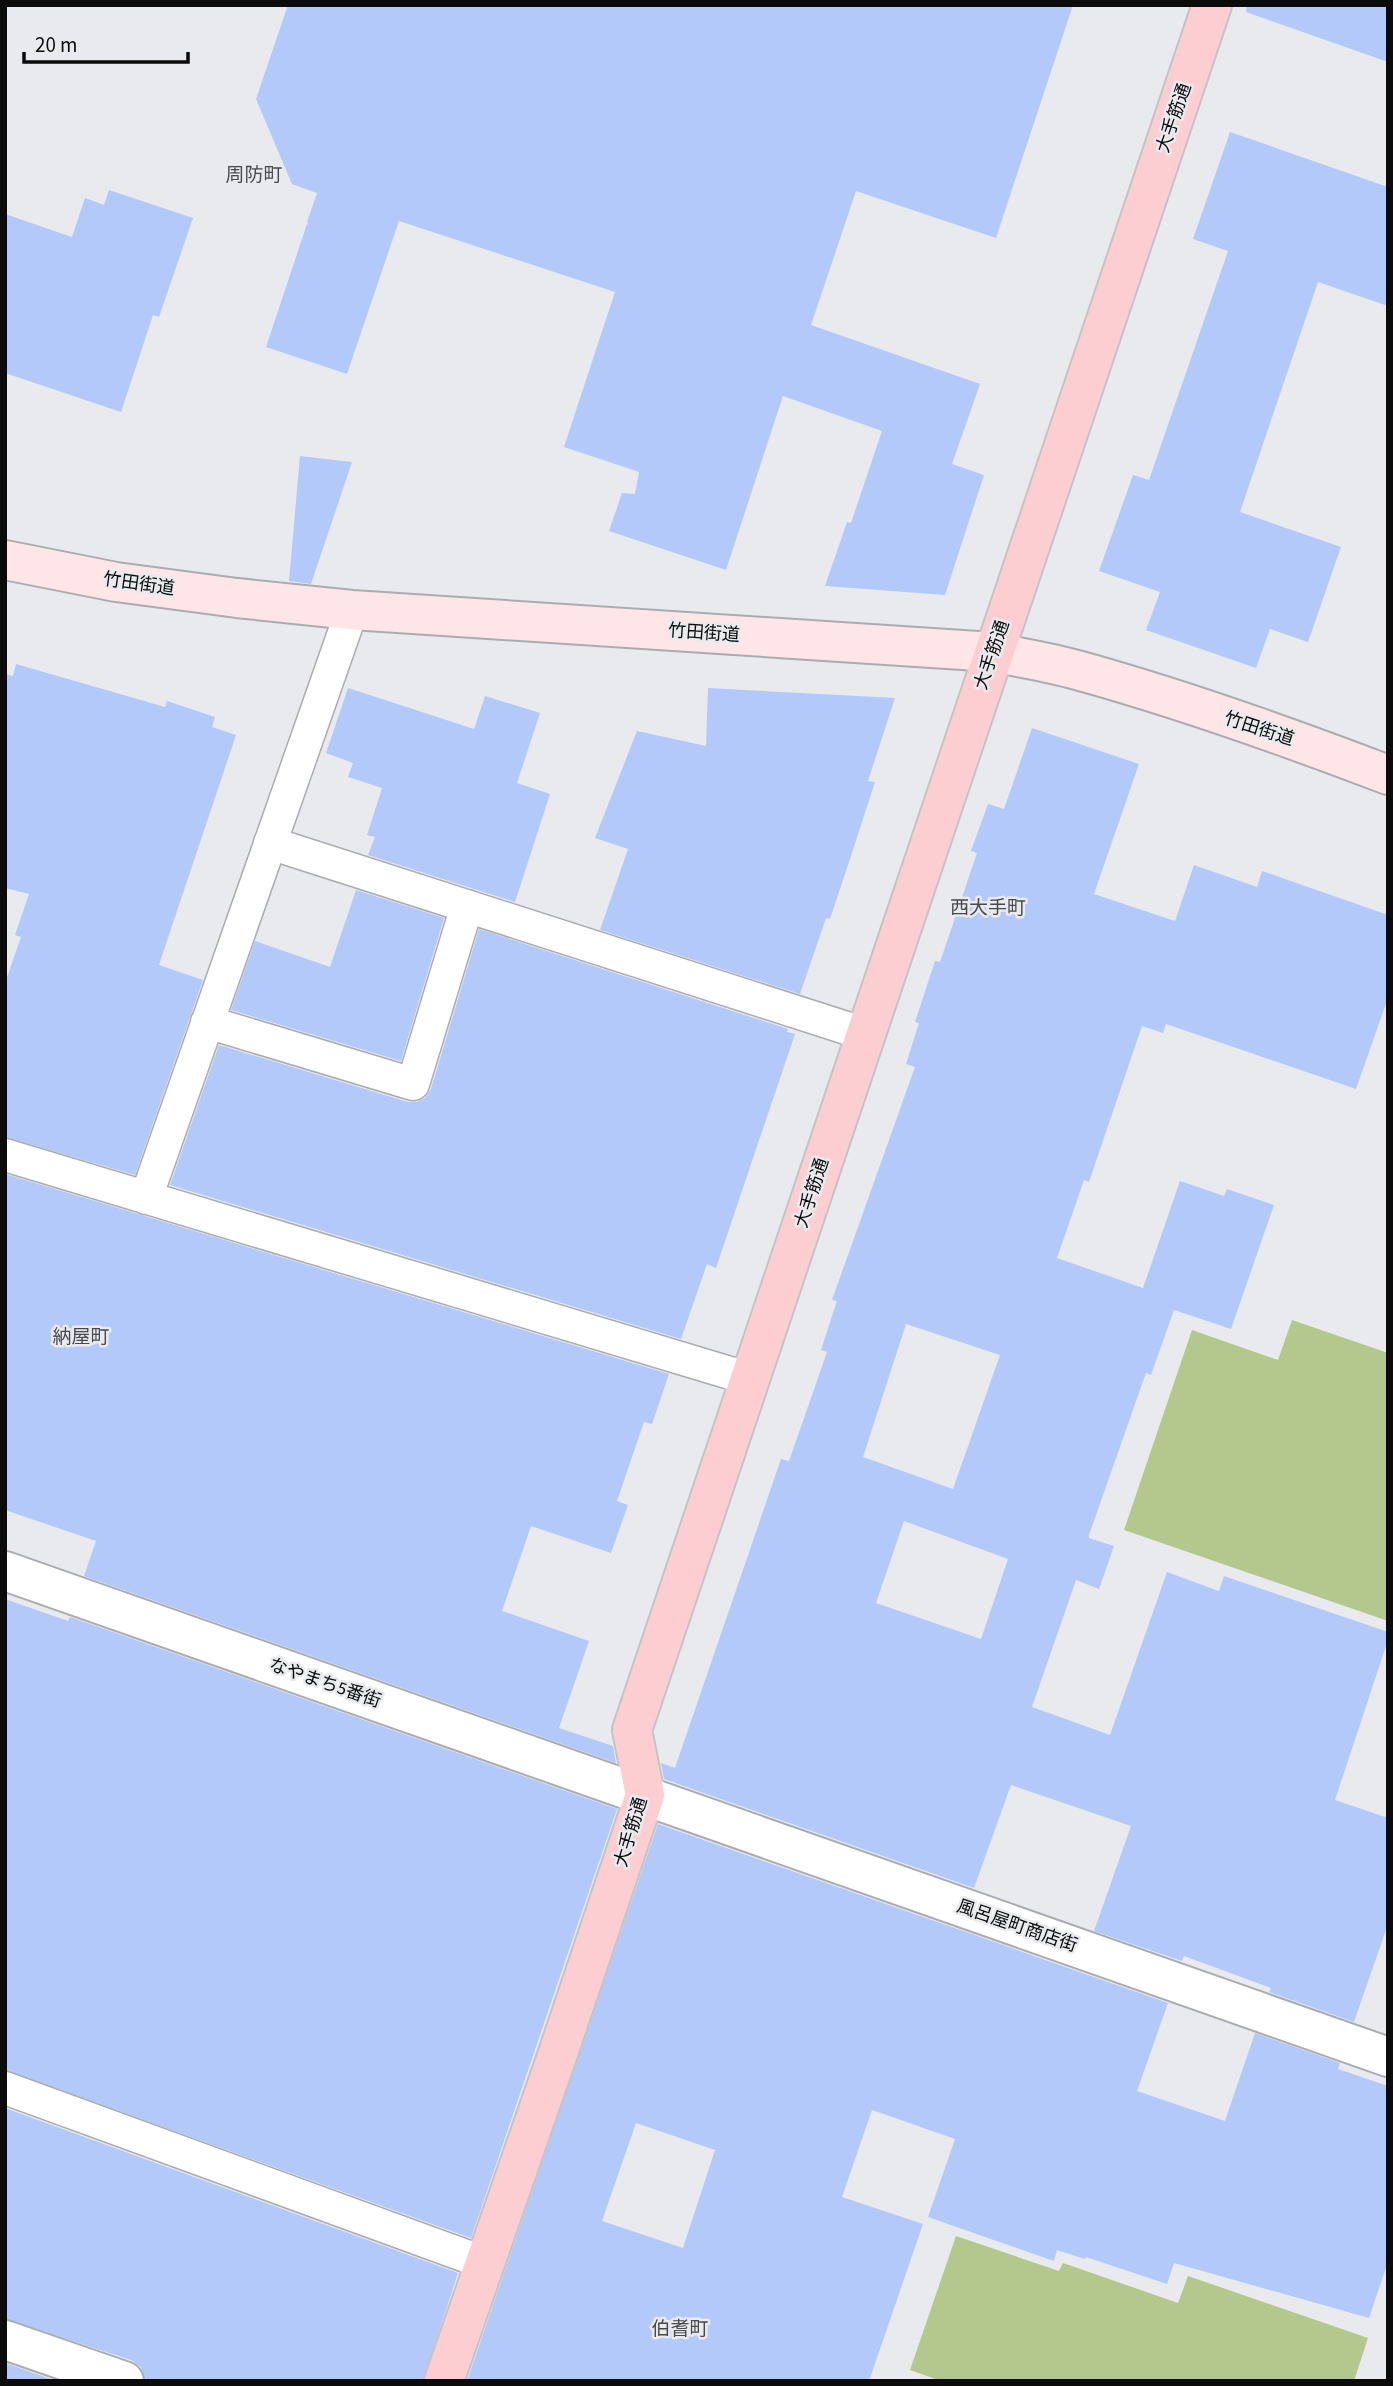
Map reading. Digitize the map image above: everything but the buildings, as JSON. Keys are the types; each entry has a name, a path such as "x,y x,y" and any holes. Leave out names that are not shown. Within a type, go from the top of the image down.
{"main road":[{"name":"大手筋通","path":"444,2381 645,1795 632,1730 1212,5"},
{"name":"竹田街道","path":"5,560 116,582 352,610 993,652 1075,669 1320,749 1388,775"}],"street":[{"name":"なやまち5番街","path":"5,1571 645,1795"},
{"name":"風呂屋町商店街","path":"645,1795 1388,2057"},
{"path":"5,2340 124,2381"}],"lane":[{"path":"146,1198 352,610"},
{"path":"270,843 865,1034"},
{"path":"207,1022 414,1084 467,906"},
{"path":"5,1155 750,1379"},
{"path":"5,2088 485,2263"}],"green space":[{"path":"1292,1320 1388,1353 1388,1621 1124,1530 1192,1330 1278,1360"},
{"path":"956,2236 1059,2271 1063,2263 1178,2303 1188,2276 1368,2338 1354,2381 941,2381 910,2370"}],"district":[{"name":"周防町","path":"254,175"},
{"name":"西大手町","path":"988,908"},
{"name":"納屋町","path":"81,1337"},
{"name":"伯耆町","path":"680,2329"}]}
